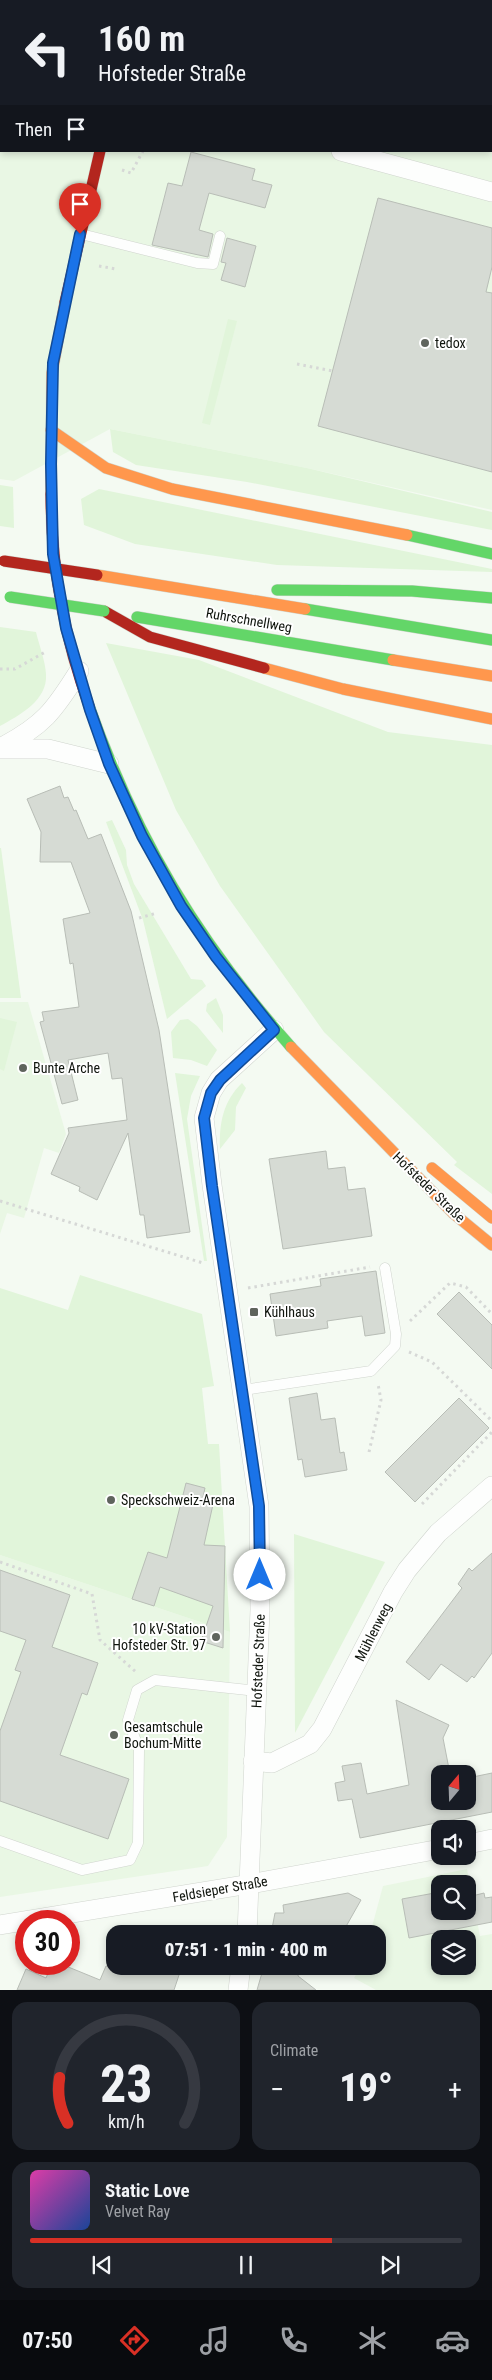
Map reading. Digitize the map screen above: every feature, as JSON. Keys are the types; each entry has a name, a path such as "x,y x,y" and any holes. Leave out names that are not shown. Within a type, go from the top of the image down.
{"main road":[{"name":"Hofsteder Straße","path":"100,152 80,234 53,363 51,430 53,554 66,628 90,710 109,764 142,836 181,906 216,957 274,1030 453,1213 492,1245"},
{"path":"51,430 106,468 172,489 430,539 492,554"},
{"name":"Ruhrschnellweg","path":"2,560 492,640"},
{"path":"134,581 244,589 382,591 473,595 492,598"},
{"name":"Ruhrschnellweg","path":"5,596 492,676"},
{"path":"104,611 157,639 343,689 492,719"},
{"name":"Hofsteder Straße","path":"368,1127 400,1142"},
{"name":"Hofsteder Straße","path":"422,1159 492,1218"}],"street":[{"path":"346,152 492,192"},
{"path":"0,748 38,726 64,696 79,670"},
{"path":"0,748 48,749 109,764"},
{"name":"Hofsteder Straße","path":"248,1925 260,1610 259,1506 226,1270 212,1186 204,1118 211,1093 220,1080 274,1030"},
{"name":"Mühlenweg","path":"253,1761 272,1763 310,1744 322,1730 393,1592 407,1570 438,1533 492,1486"},
{"path":"476,1842 492,1839"},
{"name":"Feldsieper Straße","path":"0,1924 250,1884 431,1851"},
{"path":"238,1990 240,1975"}],"lane":[{"path":"80,234 196,264 213,264 220,236"},
{"path":"243,1390 371,1372 395,1346 396,1334 385,1268"},
{"path":"0,1841 82,1870 130,1860 138,1843 139,1749 128,1720 137,1690 155,1680 256,1691"}],"path":[{"path":"131,173 142,152"},
{"path":"297,364 333,371"},
{"path":"0,669 15,669 49,650"},
{"path":"0,1200 226,1270"},
{"path":"229,1291 376,1266 385,1268"},
{"path":"396,1334 450,1283 466,1287 492,1314"},
{"path":"395,1346 432,1362 492,1421"},
{"path":"369,1452 381,1400 378,1382 371,1372"},
{"path":"422,1504 492,1432"},
{"path":"0,1562 92,1594 100,1640 136,1673 155,1680"}],"shaded area":[{"path":"0,152 492,152 492,510 307,468 110,429 14,481 0,479"},
{"path":"228,319 237,321 210,425 202,423"},
{"path":"110,429 307,468 492,512 492,530 247,482 136,465 113,452"},
{"path":"0,485 13,487 14,528 0,526"},
{"path":"99,489 492,569 492,572 277,565 135,544 84,525 81,499"},
{"path":"0,627 36,632 46,674 45,683 38,699 24,712 0,726"},
{"path":"106,643 199,660 388,732 492,745 492,1194 454,1165 457,1162 324,1032 220,886 176,810"},
{"path":"112,820 126,850 127,865 134,884 191,979 202,980 206,986 167,1019 143,920 106,822"},
{"path":"1,848 21,998 0,998"},
{"path":"216,998 223,1015 223,1033 206,1011 207,1004"},
{"name":"Bunte Arche","path":"0,1002 28,1002 66,1134 59,1153 44,1148 24,1218 7,1213 0,1234"},
{"path":"0,1018 17,1022 4,1071 0,1069"},
{"path":"188,1019 197,1026 217,1050 207,1066 191,1060 173,1058 171,1032 180,1020"},
{"path":"175,1073 200,1076 191,1096 187,1119 207,1261 204,1261"},
{"path":"242,1083 246,1088 236,1107 235,1130 220,1149 223,1113 230,1097"},
{"name":"Speckschweiz-Arena","path":"80,1275 202,1314 214,1386 202,1388 208,1444 219,1444 230,1632 0,1555 0,1288 68,1310"},
{"path":"294,1534 385,1562 295,1733"},
{"name":"Gesamtschule Bochum-Mitte","path":"0,1555 230,1632 227,1837 208,1866 0,1897"},
{"path":"467,1869 468,1875 437,1875"},
{"path":"431,1876 431,1920 476,1920 476,1915 480,1936 492,1934 492,1990 376,1990 354,1978 356,1975 386,1975 386,1925 372,1925 383,1886"}],"building":[{"path":"191,152 255,169 252,180 272,185 265,208 209,193 199,230 213,234 208,257 152,245 168,183 182,186"},
{"path":"378,198 492,228 492,267 486,292 492,293 492,472 318,426"},
{"path":"227,238 256,246 245,287 221,280 226,263 221,262"},
{"path":"60,786 64,798 68,797 74,811 76,810 88,839 101,834 131,911 159,1030 190,1232 147,1238 144,1215 140,1215 128,1133 97,1200 79,1191 80,1187 51,1174 69,1133 68,1128 127,1120 122,1078 112,1079 108,1053 68,1060 78,1100 62,1104 40,1022 44,1021 42,1012 79,1007 73,963 70,964 63,919 90,913 71,862 40,862 41,832 27,799"},
{"path":"326,1151 328,1169 345,1167 348,1190 365,1188 372,1236 283,1249 269,1159"},
{"path":"376,1271 385,1333 365,1336 362,1316 327,1321 328,1328 276,1336 270,1294 321,1286 320,1279"},
{"path":"459,1292 492,1325 492,1369 437,1314"},
{"path":"317,1393 321,1420 335,1418 340,1453 344,1452 347,1470 305,1477 302,1459 298,1460 289,1398"},
{"path":"459,1398 489,1428 415,1502 385,1472"},
{"path":"186,1483 205,1488 203,1497 214,1500 204,1545 225,1546 223,1648 201,1641 213,1606 160,1587 154,1606 132,1599 148,1552 167,1558"},
{"path":"492,1553 492,1653 474,1678 472,1676 467,1682 441,1664 429,1680 406,1662 462,1588 458,1584 469,1568 472,1571"},
{"path":"0,1570 70,1595 52,1647 98,1663 87,1695 82,1693 60,1755 129,1779 108,1839 0,1801 0,1731 21,1672 15,1670 26,1640 0,1631"},
{"path":"396,1700 449,1725 443,1738 448,1765 431,1765 431,1810 476,1810 476,1776 492,1773 492,1812 451,1820 431,1820 431,1824 360,1838 352,1799 338,1801 335,1783 345,1781 342,1766 361,1763 367,1794 409,1785"},
{"path":"348,1893 361,1900 347,1925 273,1925 275,1913 284,1913 283,1905"},
{"path":"484,1893 485,1898 492,1897 492,1922 450,1930 431,1930 431,1934 409,1938 402,1899 431,1894 431,1920 476,1920 476,1895"},
{"path":"106,1966 106,1975 179,1975 174,1990 17,1990 23,1975 39,1975 46,1978 47,1975 80,1975 80,1972 100,1980"},
{"path":"261,1975 298,1975 316,1990 257,1990"}],"traffic: fast":[{"path":"407,535 492,554"},
{"path":"277,590 412,591 492,598"},
{"path":"10,597 104,611"},
{"path":"305,609 492,640"},
{"path":"137,617 393,660"},
{"path":"89,706 128,801 149,845 173,887 198,928 227,968 291,1047"}],"traffic: slow":[{"path":"51,494 52,373 65,302"},
{"path":"51,430 106,468 172,489 407,535"},
{"path":"97,575 305,609"},
{"path":"393,660 492,676"},
{"path":"264,668 343,689 492,719"},
{"path":"291,1047 453,1213 492,1245"},
{"path":"432,1168 492,1218"}],"traffic: jam":[{"path":"65,302 100,152"},
{"path":"51,494 54,548 61,602 73,655 89,706"},
{"path":"4,561 97,575"},
{"path":"104,611 150,637 264,668"}],"place":[{"name":"tedox","path":"425,343"},
{"name":"Bunte Arche","path":"23,1068"},
{"name":"Kühlhaus","path":"254,1312"},
{"name":"Speckschweiz-Arena","path":"111,1500"},
{"name":"10 kV-Station Hofsteder Str. 97","path":"216,1637"},
{"name":"Gesamtschule Bochum-Mitte","path":"114,1735"}],"route":[{"path":"80,234 53,363 51,464 53,554 66,628 90,710 109,764 142,836 181,906 216,957 274,1030 220,1080 211,1093 204,1118 212,1186 229,1291 259,1506 260,1575"}]}
